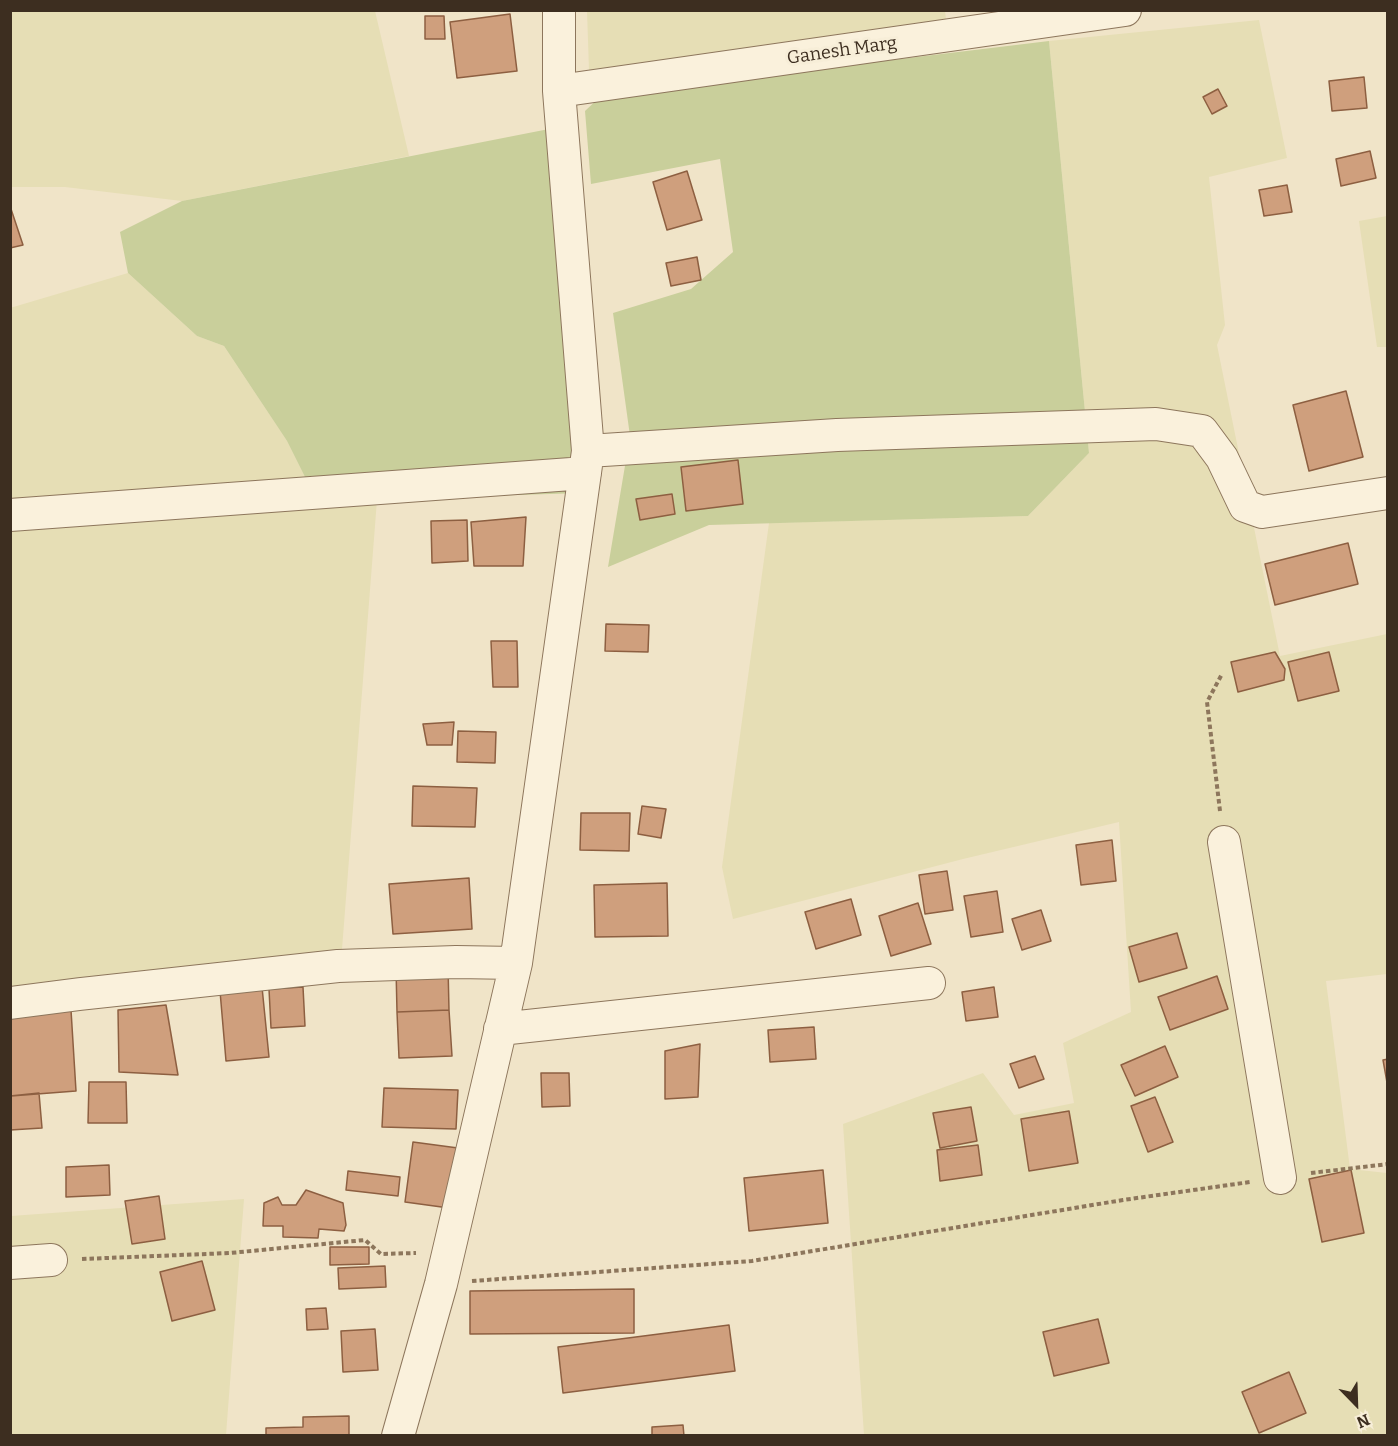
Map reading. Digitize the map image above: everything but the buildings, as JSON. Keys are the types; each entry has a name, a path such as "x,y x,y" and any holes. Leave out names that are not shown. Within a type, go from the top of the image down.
{"street":[{"path":"398,1436 441,1284 516,963 587,462 559,91 559,10"},
{"name":"Ganesh Marg","path":"559,91 1125,10"},
{"path":"10,515 587,462 837,435 1156,424 1202,431 1222,458 1245,506 1262,512 1388,493"},
{"path":"1224,842 1280,1178"},
{"path":"10,1004 91,992 338,966 456,962 516,963"},
{"path":"500,1029 929,983"},
{"path":"10,1263 51,1260"}],"path":[{"path":"1222,674 1208,702 1224,842"},
{"path":"441,1284 752,1261 1123,1200 1388,1164"},
{"path":"51,1260 171,1256 365,1240 381,1254 448,1253"}],"shaded area":[{"path":"10,11 375,11 409,156 182,201 65,187 11,187"},
{"path":"587,11 945,11 946,19 589,70"},
{"path":"1259,20 1287,158 1209,177 1225,325 1217,345 1280,656 1387,634 1387,974 1326,981 1350,1169 1387,1173 1387,1435 864,1435 843,1124 983,1073 1014,1115 1074,1103 1063,1043 1131,1012 1119,822 963,859 733,919 722,867 769,523 1028,516 1089,453 1049,41"},
{"path":"1387,216 1387,347 1377,347 1359,221"},
{"path":"128,273 197,336 224,346 287,441 317,501 377,500 341,962 11,1008 10,308"},
{"path":"244,1199 226,1435 11,1436 11,1216"}],"green space":[{"path":"1049,41 1089,453 1028,516 709,525 608,567 630,436 613,313 691,289 733,252 720,159 591,184 585,111 602,95"},
{"path":"549,129 583,493 317,501 287,441 224,346 197,336 128,273 120,232 182,201"}]}
